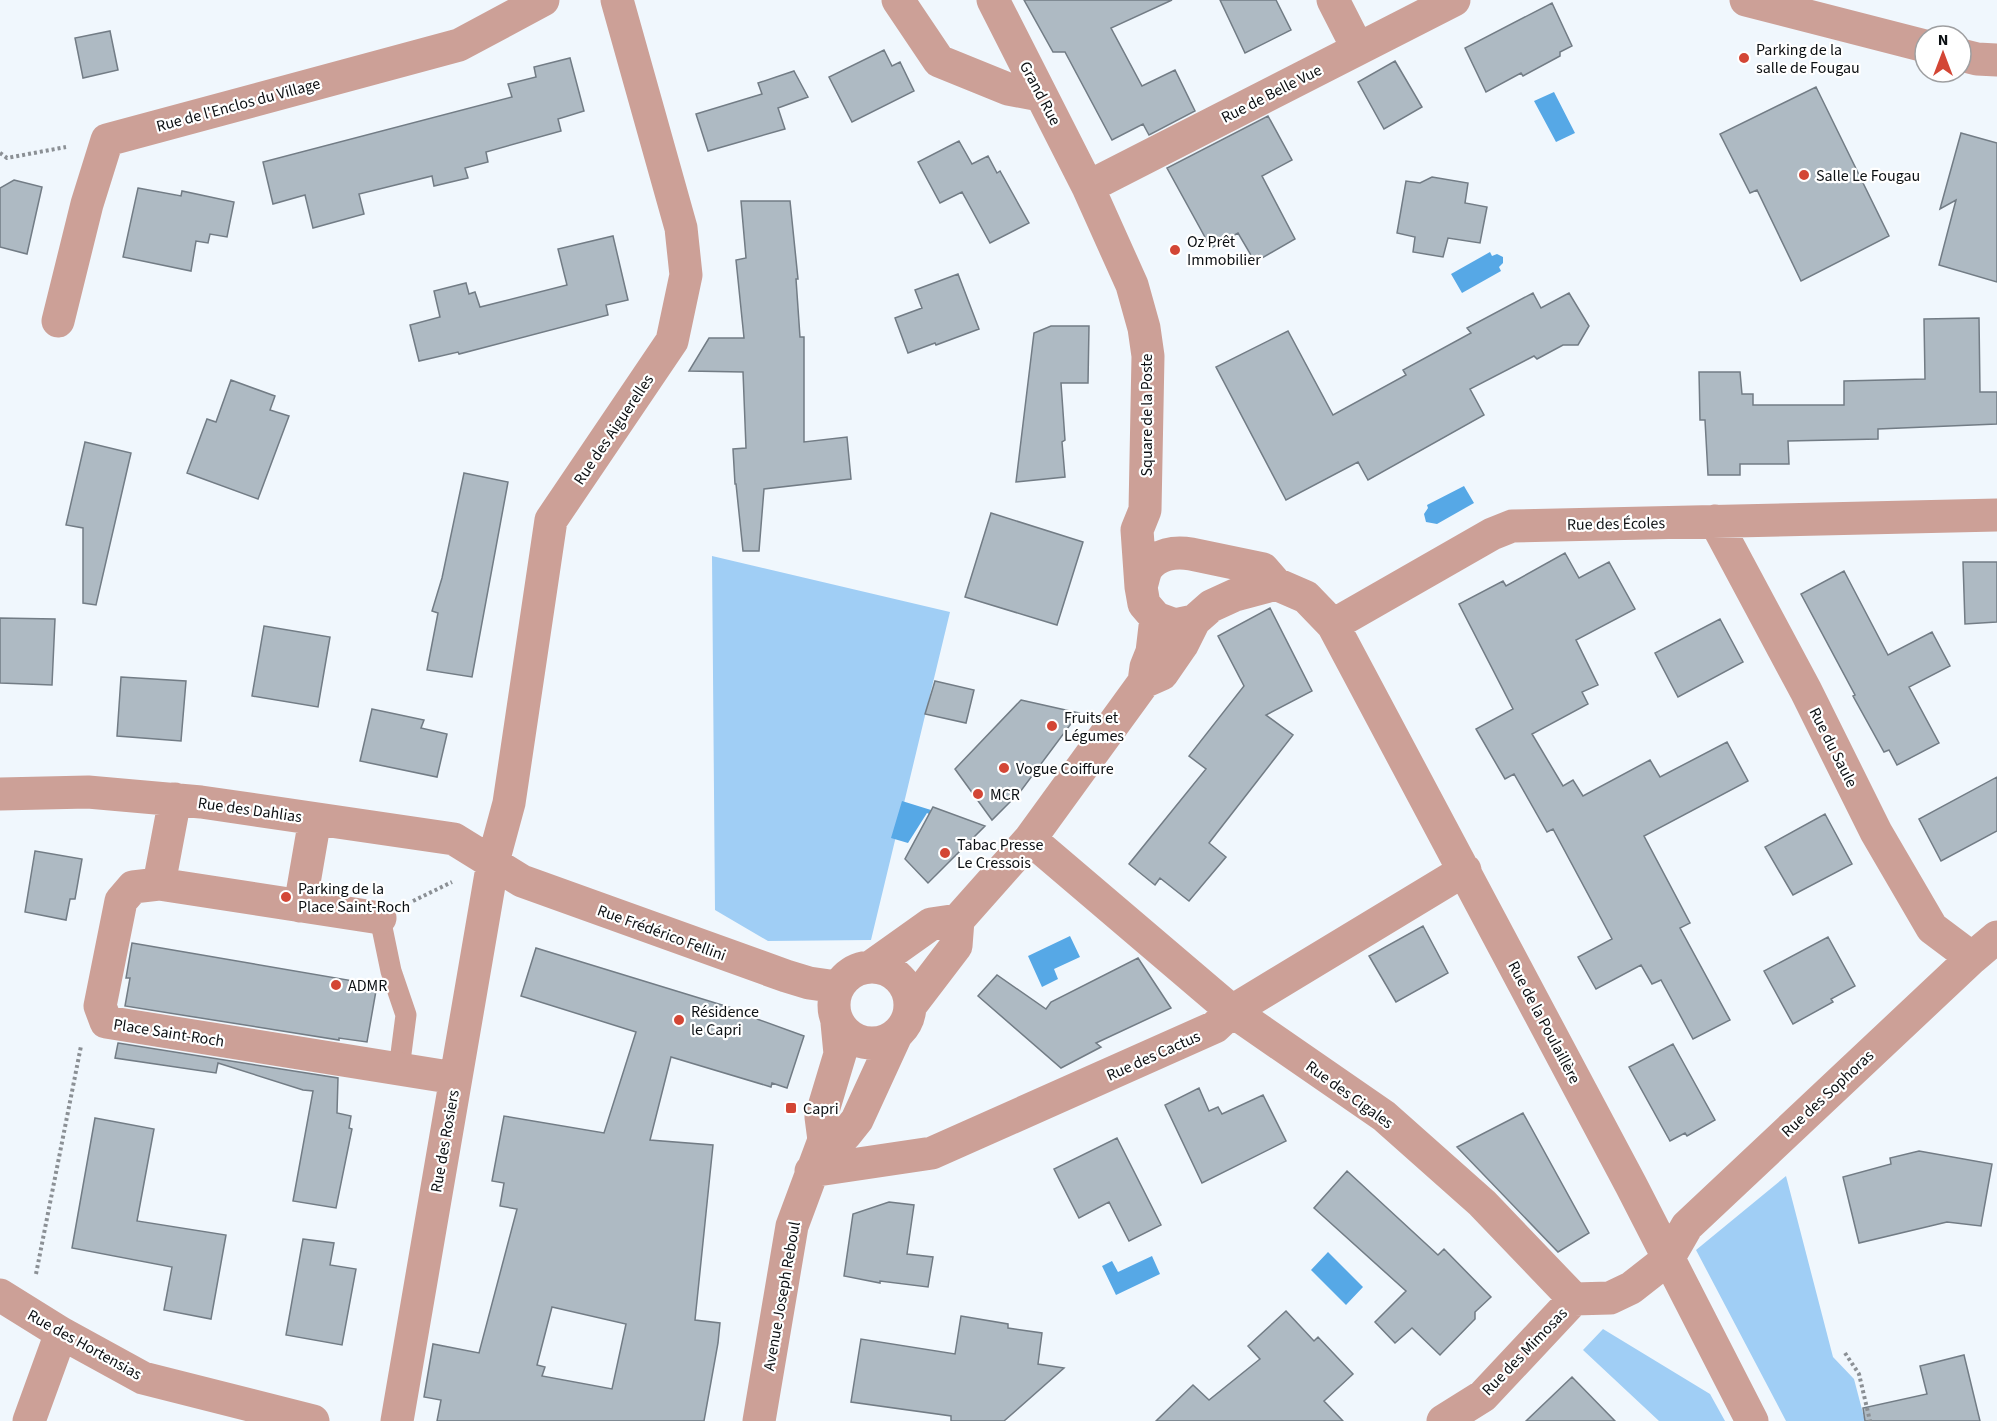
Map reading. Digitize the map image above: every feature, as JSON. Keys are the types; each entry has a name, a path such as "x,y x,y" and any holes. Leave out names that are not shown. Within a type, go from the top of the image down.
{"street":[{"name":"Rue de l'Enclos du Village","path":"107,140 459,45 543,0"},
{"name":"Rue des Aiguerelles","path":"493,862 509,803 551,520 672,341 686,275 681,228 617,0"},
{"path":"898,0 939,61 1008,89 1040,95"},
{"name":"Grand Rue","path":"993,0 1089,187"},
{"path":"1333,0 1358,49"},
{"name":"Rue de Belle Vue","path":"1089,187 1454,0"},
{"path":"1746,0 1913,43"},
{"path":"1973,58 1997,60"},
{"path":"58,321 87,204 107,140"},
{"name":"Square de la Poste","path":"1089,187 1132,285 1144,328 1148,356 1145,510 1137,530 1144,604 1156,618"},
{"path":"1144,682 1162,674 1215,591 1213,575 1204,562 1185,553 1167,538 1161,524 1145,510"},
{"name":"Rue des Écoles","path":"1333,625 1492,534 1512,526 1997,515"},
{"name":"Rue du Saule","path":"1715,521 1806,691 1876,832 1932,928 1972,958"},
{"path":"1141,587 1147,569 1161,556 1185,553 1263,569 1276,584 1306,597 1333,625"},
{"path":"824,1140 845,1135 857,1120 896,1035 906,1023 911,1005 956,946 958,920 1030,839 1144,682 1146,667 1152,652 1156,618 1175,625 1235,595 1276,584"},
{"name":"Rue de la Poulaillère","path":"1333,625 1631,1185 1752,1421"},
{"name":"Rue des Dahlias","path":"0,794 87,792 175,799 454,839 493,862"},
{"path":"159,884 175,799"},
{"path":"300,906 315,819"},
{"name":"Rue des Cigales","path":"1030,839 1232,1011 1384,1116 1482,1203 1574,1299"},
{"name":"Rue Frédérico Fellini","path":"493,862 522,881 749,964 809,983 837,987"},
{"name":"Rue des Rosiers","path":"398,1421 493,862"},
{"name":"Rue des Cactus","path":"811,1171 932,1153 1215,1027 1232,1011 1464,870"},
{"name":"Place Saint-Roch","path":"380,918 159,884 133,887 121,901 100,1006 102,1013 106,1022 455,1078"},
{"path":"872,966 931,924 958,920"},
{"name":"Rue des Sophoras","path":"1668,1259 1687,1227 1997,937"},
{"path":"896,1035 882,1042 866,1044 847,1035 837,1023 833,1008 837,987 856,969 872,966 888,969 908,990 911,1005"},
{"name":"Avenue Joseph Reboul","path":"759,1421 792,1227 824,1140 821,1117 840,1054 837,1023"},
{"path":"1574,1299 1610,1298 1631,1288 1668,1259"},
{"name":"Rue des Hortensias","path":"0,1295 61,1333 143,1378 313,1421"},
{"name":"Rue des Mimosas","path":"1443,1421 1483,1396 1574,1299"},
{"path":"29,1421 61,1333"}],"lane":[{"name":"Place Saint-Roch","path":"380,918 391,971 406,1015 399,1069"}],"path":[{"path":"0,153 7,158 107,140"},
{"path":"434,889 458,879"},
{"path":"35,1282 82,1040 102,1013"},
{"path":"1845,1353 1859,1374 1870,1421"}],"shaded area":[{"path":"1554,92 1575,133 1556,142 1534,101"},
{"path":"1490,252 1492,256 1497,254 1503,257 1503,263 1499,267 1501,271 1462,293 1451,274"},
{"path":"1464,486 1474,503 1437,524 1426,522 1424,514 1428,508 1427,505"},
{"path":"712,556 950,612 871,940 768,941 715,910"},
{"path":"902,801 931,810 908,843 891,838"},
{"path":"1070,936 1080,957 1054,969 1058,979 1042,987 1028,956"},
{"path":"1786,1176 1833,1357 1854,1379 1865,1421 1786,1421 1696,1250"},
{"path":"1328,1252 1363,1287 1346,1305 1311,1270"},
{"path":"1152,1256 1160,1274 1116,1295 1102,1266 1112,1261 1118,1272"},
{"path":"1603,1329 1710,1394 1725,1421 1659,1421 1583,1350"}],"building":[{"path":"1024,0 1172,0 1111,28 1142,86 1175,70 1195,111 1149,135 1143,124 1112,140 1065,52 1053,52"},
{"path":"1220,0 1276,0 1291,30 1245,53"},
{"path":"1552,3 1572,46 1560,52 1560,56 1523,76 1521,73 1486,92 1465,48"},
{"path":"110,31 118,70 83,78 75,38"},
{"path":"884,50 892,66 900,62 914,91 852,122 829,77"},
{"path":"570,58 584,111 558,119 561,131 486,152 488,162 465,168 468,178 434,186 432,176 359,194 364,214 313,228 305,195 273,204 263,162 512,97 508,84 536,77 534,67"},
{"path":"1395,61 1422,107 1384,129 1358,82"},
{"path":"794,71 808,97 778,108 785,129 708,151 696,114 762,94 758,83"},
{"name":"Salle Le Fougau","path":"1816,87 1889,236 1801,281 1757,190 1750,193 1720,134"},
{"path":"1268,116 1292,160 1262,176 1295,239 1255,262 1238,233 1211,248 1167,168"},
{"path":"1961,133 1997,143 1997,282 1939,265 1956,200 1940,209"},
{"path":"959,141 972,164 988,156 997,173 1000,171 1029,223 990,243 962,192 940,203 918,162"},
{"path":"1432,177 1468,183 1465,203 1487,207 1480,243 1448,238 1443,257 1413,252 1415,237 1397,233 1406,181 1420,183"},
{"path":"14,180 42,187 27,254 0,247 0,188"},
{"path":"138,188 181,196 182,191 234,202 227,237 210,234 208,243 196,241 191,271 123,257"},
{"path":"741,201 790,201 798,279 796,279 800,337 804,337 804,442 847,437 851,479 764,489 759,551 743,551 735,484 733,449 746,448 743,372 689,371 709,338 744,338 736,260 746,258"},
{"path":"613,236 628,300 606,305 608,315 459,354 458,352 419,361 410,325 440,317 434,291 466,283 469,294 475,292 480,307 567,285 558,249"},
{"path":"958,274 979,329 908,353 895,318 922,308 915,290"},
{"path":"1533,293 1541,308 1569,293 1589,326 1578,345 1563,345 1537,359 1534,356 1470,389 1484,415 1368,480 1358,462 1286,500 1216,367 1288,331 1333,415 1406,375 1403,370 1471,333 1467,328"},
{"path":"1979,318 1980,392 1997,392 1997,424 1878,429 1878,439 1788,441 1789,464 1740,464 1740,475 1708,475 1705,420 1700,420 1699,372 1740,372 1742,394 1753,394 1753,405 1844,405 1844,381 1925,379 1924,319"},
{"path":"1051,326 1089,326 1088,383 1061,383 1065,477 1016,482 1034,333"},
{"path":"231,380 275,396 270,410 289,416 258,499 187,473 207,419 216,422"},
{"path":"85,442 131,453 96,605 83,603 83,528 66,525"},
{"path":"464,473 508,482 472,677 427,670 438,613 432,611 442,578"},
{"path":"991,513 1083,542 1057,625 965,597"},
{"path":"1565,553 1579,578 1609,562 1635,609 1576,640 1598,685 1582,692 1588,704 1532,734 1563,786 1573,780 1583,796 1650,760 1660,777 1727,742 1748,781 1644,836 1690,923 1680,928 1730,1020 1693,1039 1661,980 1652,984 1641,965 1596,989 1578,957 1612,939 1553,829 1547,832 1514,774 1505,779 1476,729 1513,709 1459,604 1503,581 1506,586"},
{"path":"1963,562 1997,562 1997,622 1965,624"},
{"path":"1844,571 1888,655 1932,632 1950,666 1909,687 1939,743 1897,765 1889,750 1884,752 1801,594"},
{"path":"1270,608 1312,691 1266,715 1293,735 1209,843 1226,857 1189,901 1160,878 1155,885 1129,864 1206,769 1189,756 1244,686 1218,636"},
{"path":"0,618 55,619 52,685 0,683"},
{"path":"1720,619 1743,662 1678,697 1655,653"},
{"path":"264,626 330,637 318,707 252,696"},
{"path":"121,677 186,681 181,741 117,736"},
{"path":"935,681 974,690 966,723 925,714"},
{"path":"1021,700 1079,713 1020,792 992,820 955,769"},
{"path":"372,709 424,720 421,728 447,734 437,777 360,761"},
{"path":"1997,777 1997,831 1941,861 1919,819"},
{"path":"933,807 985,826 928,883 905,859"},
{"path":"1825,814 1852,864 1793,895 1765,847"},
{"path":"35,851 82,859 75,899 70,899 66,920 25,912"},
{"path":"1423,926 1448,973 1396,1002 1369,956"},
{"path":"1828,937 1855,986 1831,999 1833,1002 1793,1024 1764,971"},
{"path":"132,943 377,985 367,1042 339,1038 339,1040 125,1006 130,978 126,978"},
{"path":"536,948 758,1016 757,1019 804,1036 787,1088 772,1083 771,1087 671,1057 650,1140 713,1145 695,1320 720,1323 704,1421 437,1421 441,1400 424,1397 433,1344 479,1353 517,1209 500,1206 504,1183 492,1181 504,1116 604,1133 636,1032 521,996","holes":["552,1307 626,1324 612,1389 542,1376 545,1367 537,1365"]},
{"path":"1138,958 1171,1008 1096,1043 1101,1047 1061,1068 978,996 997,975 1046,1009 1051,1002"},
{"path":"118,1043 338,1078 337,1113 351,1116 349,1128 352,1129 336,1208 293,1201 313,1091 303,1090 218,1063 216,1073 115,1058"},
{"path":"1673,1044 1715,1120 1687,1136 1685,1133 1670,1141 1629,1067"},
{"path":"1199,1088 1209,1111 1218,1107 1222,1114 1263,1095 1286,1141 1202,1183 1165,1105"},
{"path":"1523,1113 1589,1233 1558,1252 1457,1147"},
{"path":"95,1118 154,1129 137,1221 226,1235 211,1319 164,1310 172,1267 72,1248"},
{"path":"1117,1138 1161,1225 1129,1241 1109,1202 1079,1218 1054,1169"},
{"path":"1919,1151 1992,1164 1981,1226 1947,1222 1859,1243 1843,1177 1891,1164 1890,1158"},
{"path":"1347,1171 1438,1255 1444,1249 1491,1297 1475,1312 1475,1319 1440,1355 1412,1328 1395,1343 1375,1322 1406,1291 1314,1208"},
{"path":"889,1202 914,1205 907,1254 933,1257 928,1287 880,1281 880,1283 844,1276 853,1214"},
{"path":"303,1239 334,1243 330,1265 356,1269 342,1345 286,1335"},
{"path":"1286,1311 1314,1341 1318,1337 1353,1374 1324,1401 1343,1421 1156,1421 1193,1385 1209,1400 1260,1359 1248,1346"},
{"path":"961,1316 1008,1324 1008,1328 1042,1333 1038,1364 1064,1368 1004,1421 951,1421 951,1416 851,1402 861,1339 955,1354"},
{"path":"1964,1355 1980,1421 1865,1421 1863,1408 1927,1394 1920,1366"},
{"path":"1572,1377 1615,1421 1526,1421"}],"place":[{"name":"Parking de la salle de Fougau","path":"1744,58"},
{"name":"Salle Le Fougau","path":"1804,175"},
{"name":"Oz Prêt Immobilier","path":"1175,250"},
{"name":"Fruits et Légumes","path":"1052,726"},
{"name":"Vogue Coiffure","path":"1004,768"},
{"name":"MCR","path":"978,794"},
{"name":"Tabac Presse Le Cressois","path":"945,853"},
{"name":"Parking de la Place Saint-Roch","path":"286,897"},
{"name":"ADMR","path":"336,985"},
{"name":"Résidence le Capri","path":"679,1020"},
{"name":"Capri","path":"791,1108"}]}
